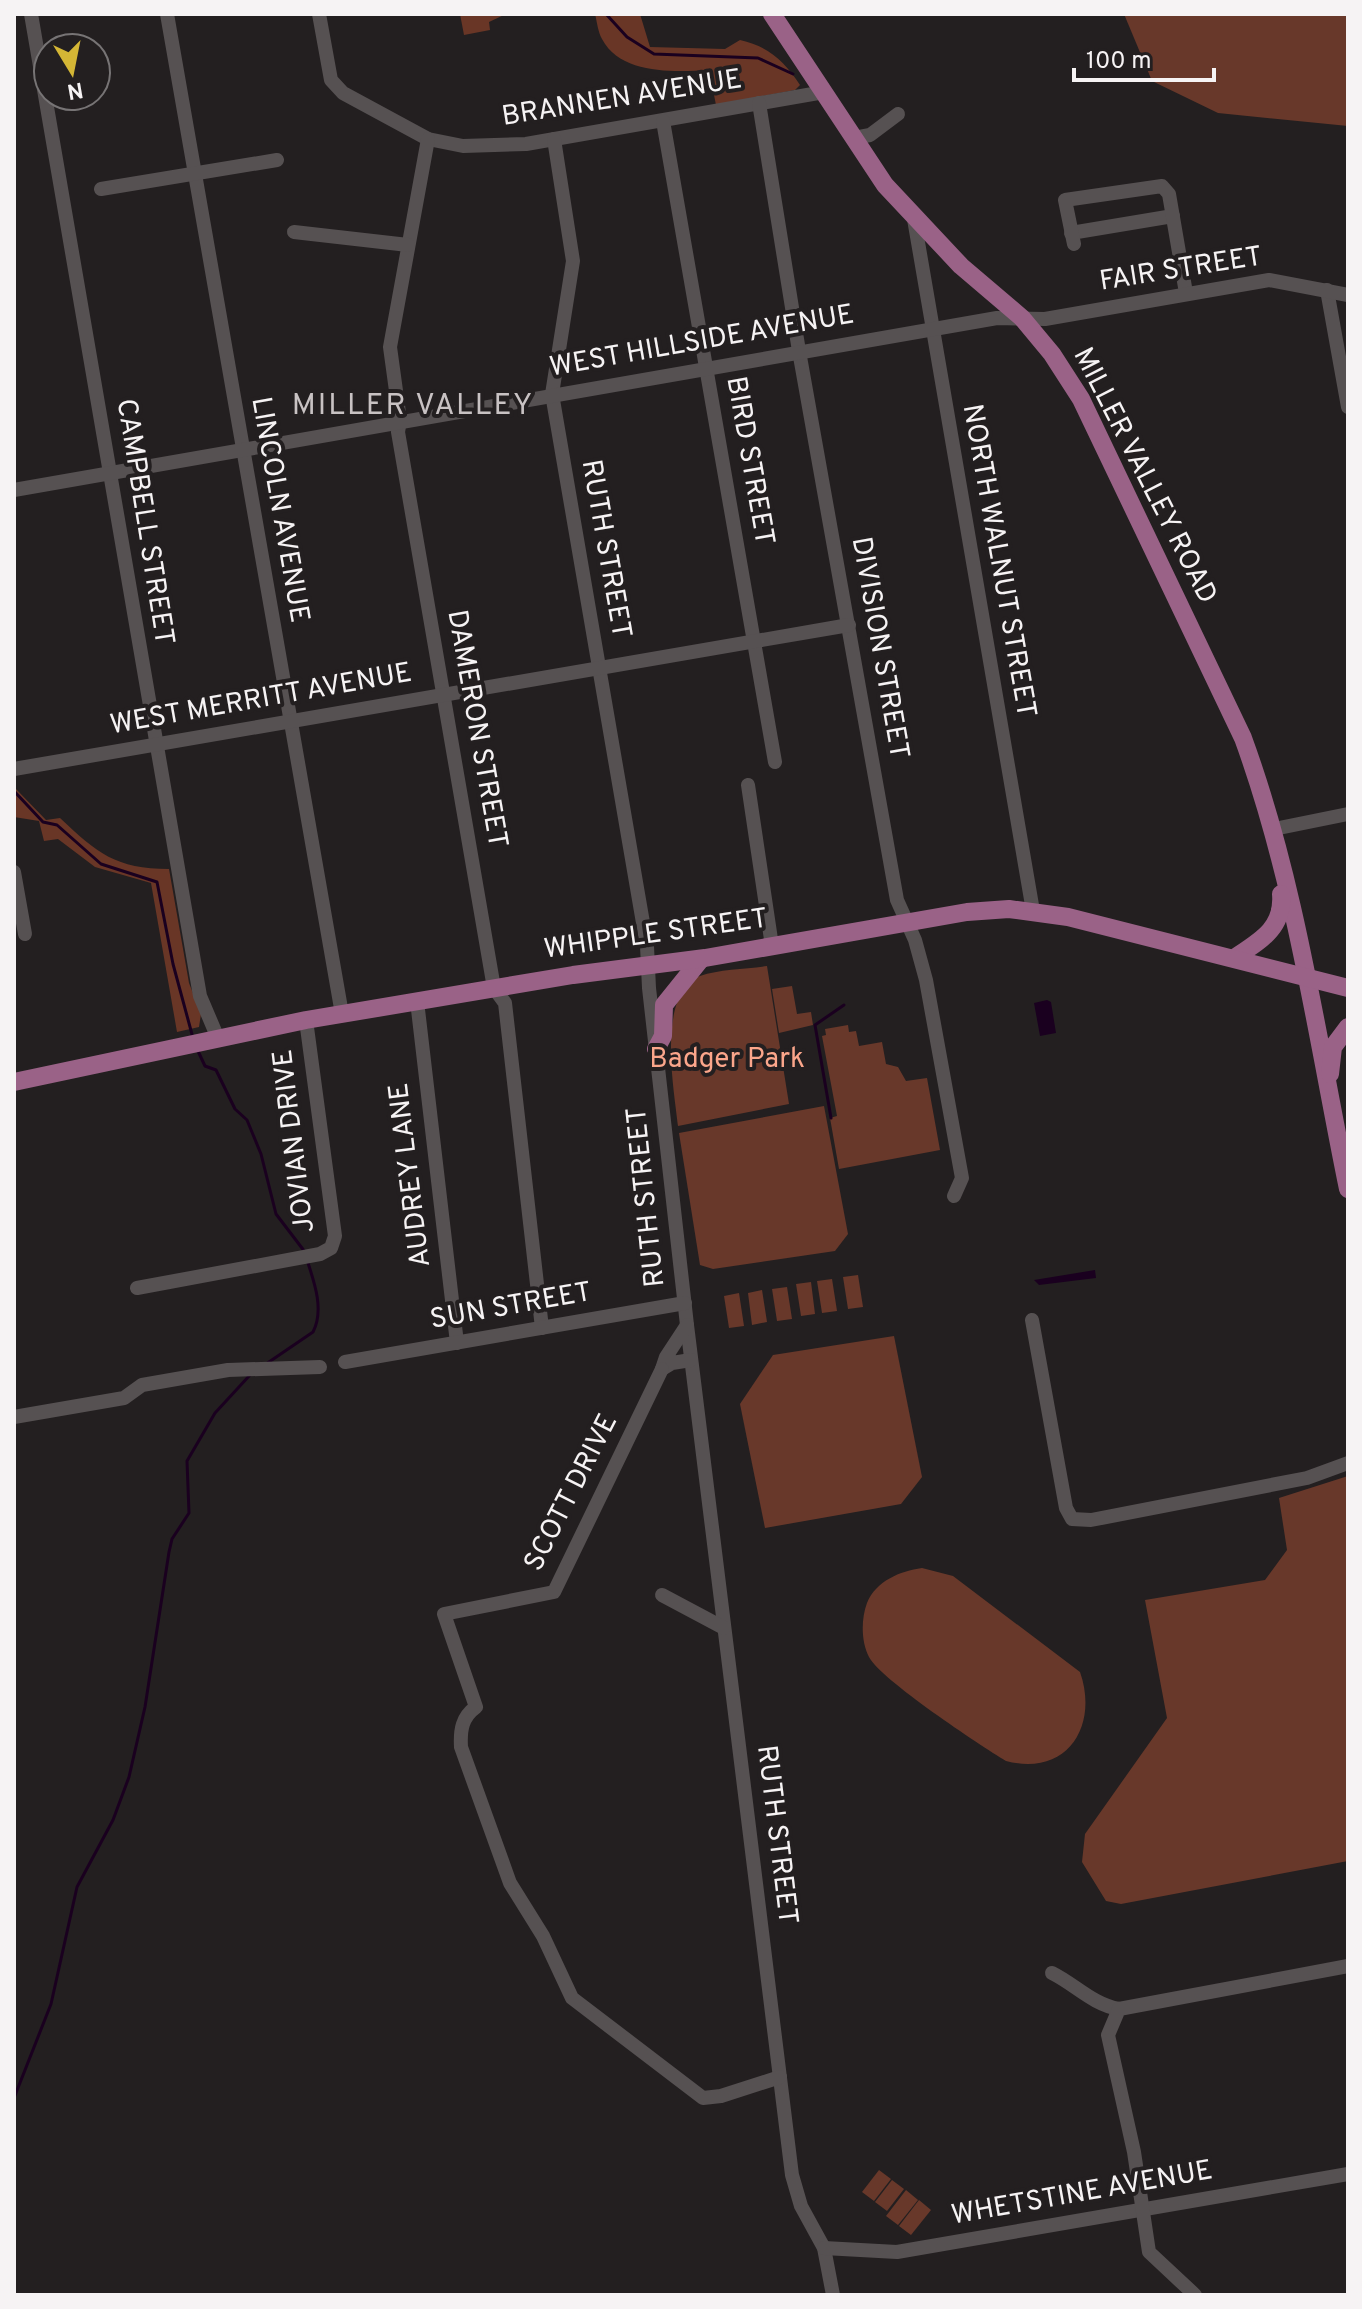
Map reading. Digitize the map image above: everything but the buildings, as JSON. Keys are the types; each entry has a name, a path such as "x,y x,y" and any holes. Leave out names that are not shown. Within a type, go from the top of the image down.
{"main road":[{"name":"MILLER VALLEY ROAD","path":"772,14 885,185 914,219 1022,318 1052,354 1081,399 1243,738 1274,829 1348,1189"},
{"path":"1234,958 1263,939 1275,926 1282,909 1280,886 1284,871"},
{"name":"WHIPPLE STREET","path":"14,1082 217,1036 306,1020 494,988 701,959 967,912 1033,911 1305,975 1348,988"},
{"path":"656,1049 663,1036 664,1005 701,959"},
{"path":"1328,1089 1333,1047 1348,1027"}],"street":[{"name":"CAMPBELL STREET","path":"31,14 200,996 217,1036"},
{"name":"LINCOLN AVENUE","path":"167,14 342,1014"},
{"name":"BRANNEN AVENUE","path":"319,14 331,80 343,93 428,139 463,146 495,146 554,139 824,92"},
{"name":"DIVISION STREET","path":"759,103 799,351 897,900 915,940 935,1026 962,1178 954,1196"},
{"path":"854,138 870,135 898,114"},
{"name":"BIRD STREET","path":"663,121 775,762"},
{"name":"DAMERON STREET","path":"428,139 390,347 400,420 398,432 494,988 505,1003 542,1328"},
{"name":"RUTH STREET","path":"554,139 573,261 552,394 648,965 691,1360 792,2175 801,2206 824,2248 833,2295"},
{"path":"101,189 277,160"},
{"path":"1173,216 1073,238 1065,200 1147,185 1162,186 1169,194 1173,216 1186,293"},
{"name":"NORTH WALNUT STREET","path":"914,219 1033,911"},
{"path":"294,232 408,245"},
{"name":"FAIR STREET","path":"1022,318 1045,319 1269,280 1348,295"},
{"path":"1327,290 1348,407"},
{"name":"WEST HILLSIDE AVENUE","path":"14,490 799,351 997,318 1022,318"},
{"name":"WEST MERRITT AVENUE","path":"14,769 849,625"},
{"path":"748,785 772,946"},
{"path":"1274,829 1348,814"},
{"path":"14,872 25,934"},
{"name":"AUDREY LANE","path":"417,1001 457,1343"},
{"name":"JOVIAN DRIVE","path":"137,1288 320,1254 331,1248 335,1236 306,1020"},
{"name":"SUN STREET","path":"345,1362 685,1303"},
{"path":"1032,1320 1066,1508 1072,1519 1091,1520 1307,1478 1348,1463"},
{"name":"SCOTT DRIVE","path":"687,1325 666,1357 554,1592 444,1614 476,1707 468,1712 460,1730 461,1747 515,1891 543,1936 572,1998 703,2098 721,2096 780,2077"},
{"path":"662,1369 672,1363 691,1360"},
{"path":"14,1417 124,1398 142,1385 228,1370 320,1367"},
{"path":"662,1595 724,1628"},
{"path":"1052,1973 1072,1983 1099,2005 1119,2009 1348,1966"},
{"path":"1119,2009 1108,2035 1131,2138 1149,2252 1195,2295"},
{"name":"WHETSTINE AVENUE","path":"824,2248 897,2252 1348,2174"}],"green space":[{"path":"1124,14 1348,14 1348,126 1218,113 1152,81"},
{"name":"Badger Park","path":"767,966 789,1104 678,1126 671,1044 677,1002 686,986 700,976"},
{"path":"792,986 797,1014 811,1012 813,1025 779,1033 772,989"},
{"path":"848,1025 849,1032 856,1031 859,1046 882,1042 886,1064 898,1067 906,1081 927,1078 940,1150 839,1169 830,1118 837,1116 822,1036 826,1035 825,1029"},
{"path":"824,1106 848,1234 835,1251 713,1269 700,1265 679,1133"},
{"path":"858,1275 863,1307 848,1309 843,1277"},
{"path":"832,1279 837,1311 822,1313 817,1281"},
{"path":"811,1282 815,1314 801,1316 796,1284"},
{"path":"787,1287 792,1319 777,1321 772,1289"},
{"path":"762,1290 767,1322 752,1325 748,1293"},
{"path":"739,1293 744,1326 729,1328 724,1296"},
{"path":"894,1336 922,1477 901,1504 765,1528 740,1404 773,1355"},
{"path":"1348,1476 1348,1861 1121,1904 1106,1901 1082,1862 1085,1834 1167,1718 1145,1600 1265,1580 1287,1550 1279,1498"},
{"path":"922,1568 953,1576 1080,1672 1085,1692 1085,1711 1073,1743 1061,1754 1046,1761 1027,1764 1006,1761 911,1696 869,1657 864,1644 863,1623 871,1595 890,1578"},
{"path":"879,2170 891,2179 874,2201 862,2192"},
{"path":"892,2180 904,2189 887,2211 875,2202"},
{"path":"906,2190 918,2200 898,2225 886,2216"},
{"path":"919,2200 931,2210 911,2235 899,2226"}],"shaded area":[{"path":"460,14 506,14 489,22 490,30 464,35"},
{"path":"595,14 640,14 650,47 725,49 740,40 759,46 775,56 800,85 795,90 716,105 709,70 665,71 622,59 602,39"},
{"path":"14,781 16,789 46,820 60,818 108,857 135,866 169,869 189,983 201,1014 199,1027 177,1032 151,883 95,867 58,839 44,841 39,821 14,817"},
{"path":"1051,1002 1056,1033 1040,1036 1034,1003"},
{"path":"1095,1270 1096,1278 1039,1285 1034,1280"}],"waterway":[{"path":"606,14 627,37 654,54 758,58 793,74"},
{"path":"14,791 43,822 57,825 101,864 157,882 173,964 193,1038"},
{"path":"831,1118 815,1025 844,1005"},
{"path":"197,1049 205,1066 216,1070 235,1109 247,1120 261,1154 276,1214 305,1252"},
{"path":"266,1364 313,1332 318,1306 308,1263"},
{"path":"14,2098 51,2004 77,1887 113,1820 129,1777 145,1707 169,1552 172,1539 189,1513 187,1461 215,1413 250,1375"}],"district":[{"name":"MILLER VALLEY","path":"413,406"}]}
